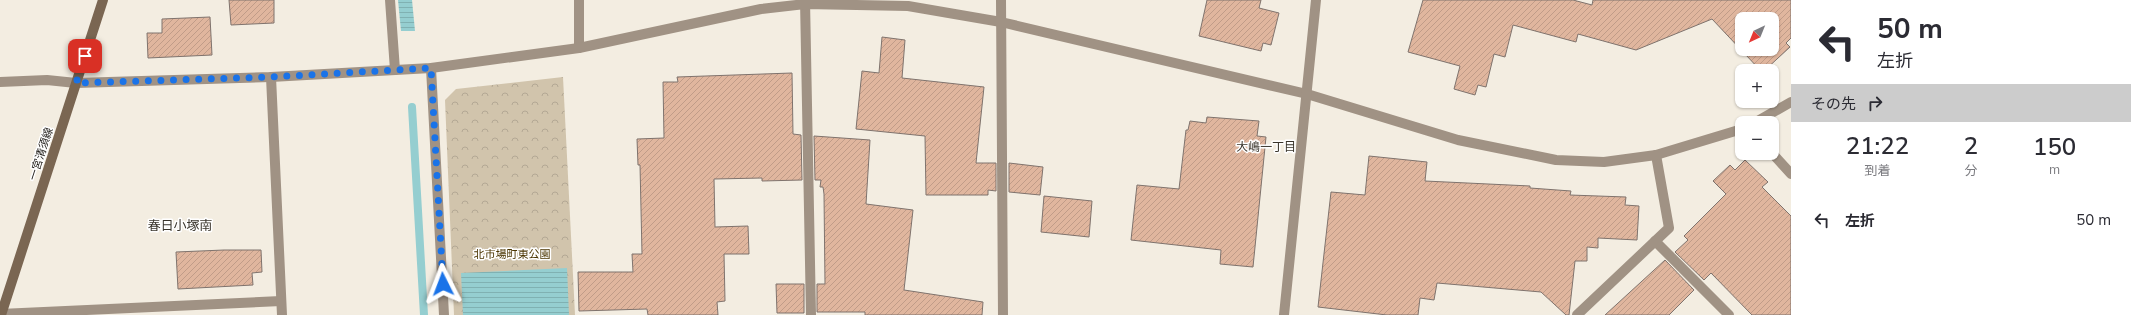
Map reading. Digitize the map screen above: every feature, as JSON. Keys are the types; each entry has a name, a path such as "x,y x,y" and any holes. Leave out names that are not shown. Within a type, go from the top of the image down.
{"main road":[{"name":"一宮清須線","path":"1,314 103,0"}],"street":[{"path":"390,0 395,70"},
{"path":"579,0 579,48"},
{"path":"1001,0 1003,315"},
{"path":"1284,315 1316,0"},
{"path":"0,82 47,80 76,83 271,77 431,68 579,48 761,9 806,2 908,6 1001,22 1307,94 1458,140 1556,160 1604,162 1656,155 1735,131"},
{"path":"806,2 811,315"},
{"path":"431,68 444,315"},
{"path":"271,77 282,315"},
{"path":"1766,116 1791,102"},
{"path":"1577,315 1669,228 1656,155"},
{"path":"1778,160 1791,174"},
{"path":"1655,241 1730,315"},
{"path":"1,314 281,301"}],"green space":[{"name":"北市場町東公園","path":"563,77 575,315 454,315 445,100 456,89"}],"water":[{"path":"398,0 412,0 415,31 401,31"},
{"path":"567,268 569,315 463,315 461,273"}],"building":[{"path":"229,0 274,0 274,23 231,25"},
{"path":"1207,0 1261,0 1259,8 1279,13 1271,45 1263,43 1261,51 1199,36"},
{"path":"1423,0 1573,0 1592,5 1593,0 1791,0 1791,38 1786,43 1790,47 1772,64 1754,64 1747,56 1779,56 1779,12 1735,12 1735,43 1712,19 1636,50 1578,34 1576,42 1513,25 1505,57 1494,54 1486,87 1478,85 1475,95 1454,89 1460,66 1408,52"},
{"path":"210,17 212,55 148,58 147,33 162,33 162,19"},
{"path":"882,37 905,40 902,78 984,87 976,163 996,163 996,191 988,190 988,195 926,195 925,136 856,129 862,71 879,73"},
{"path":"792,73 793,134 801,135 802,180 762,181 762,178 714,179 715,227 748,226 749,254 724,254 725,301 717,302 718,315 648,315 647,309 579,311 578,272 633,272 632,254 642,254 640,165 638,165 637,139 664,138 663,82 678,82 677,77"},
{"path":"1207,117 1259,121 1257,136 1266,137 1253,267 1220,264 1221,250 1131,240 1137,185 1179,189 1186,130 1188,130 1190,121 1206,123"},
{"path":"814,136 870,140 866,204 913,210 904,290 983,302 982,315 865,315 865,312 817,312 817,284 825,284 824,194 823,187 820,187 821,180 815,180"},
{"path":"1369,156 1427,162 1425,181 1530,186 1530,188 1571,191 1570,195 1626,197 1625,205 1639,206 1637,240 1598,238 1598,248 1587,247 1587,261 1575,261 1569,315 1566,315 1541,292 1437,283 1434,300 1420,298 1418,315 1387,315 1318,307 1331,192 1365,195"},
{"path":"1745,160 1768,182 1762,187 1791,216 1791,315 1752,315 1711,273 1704,280 1675,252 1688,240 1684,236 1726,194 1713,181 1730,165 1735,170"},
{"path":"1009,163 1043,167 1040,195 1009,192"},
{"path":"1044,196 1092,201 1089,237 1041,232"},
{"path":"261,250 262,272 252,273 253,285 178,289 176,252"},
{"path":"1665,260 1694,290 1669,315 1605,315"},
{"path":"776,284 804,284 804,313 777,313"}],"waterway":[{"path":"412,107 424,315"}],"district":[{"name":"大嶋一丁目","path":"1266,147"},
{"name":"春日小塚南","path":"180,226"}],"route":[{"path":"85,56 76,83 271,77 431,68 443,284"}]}
